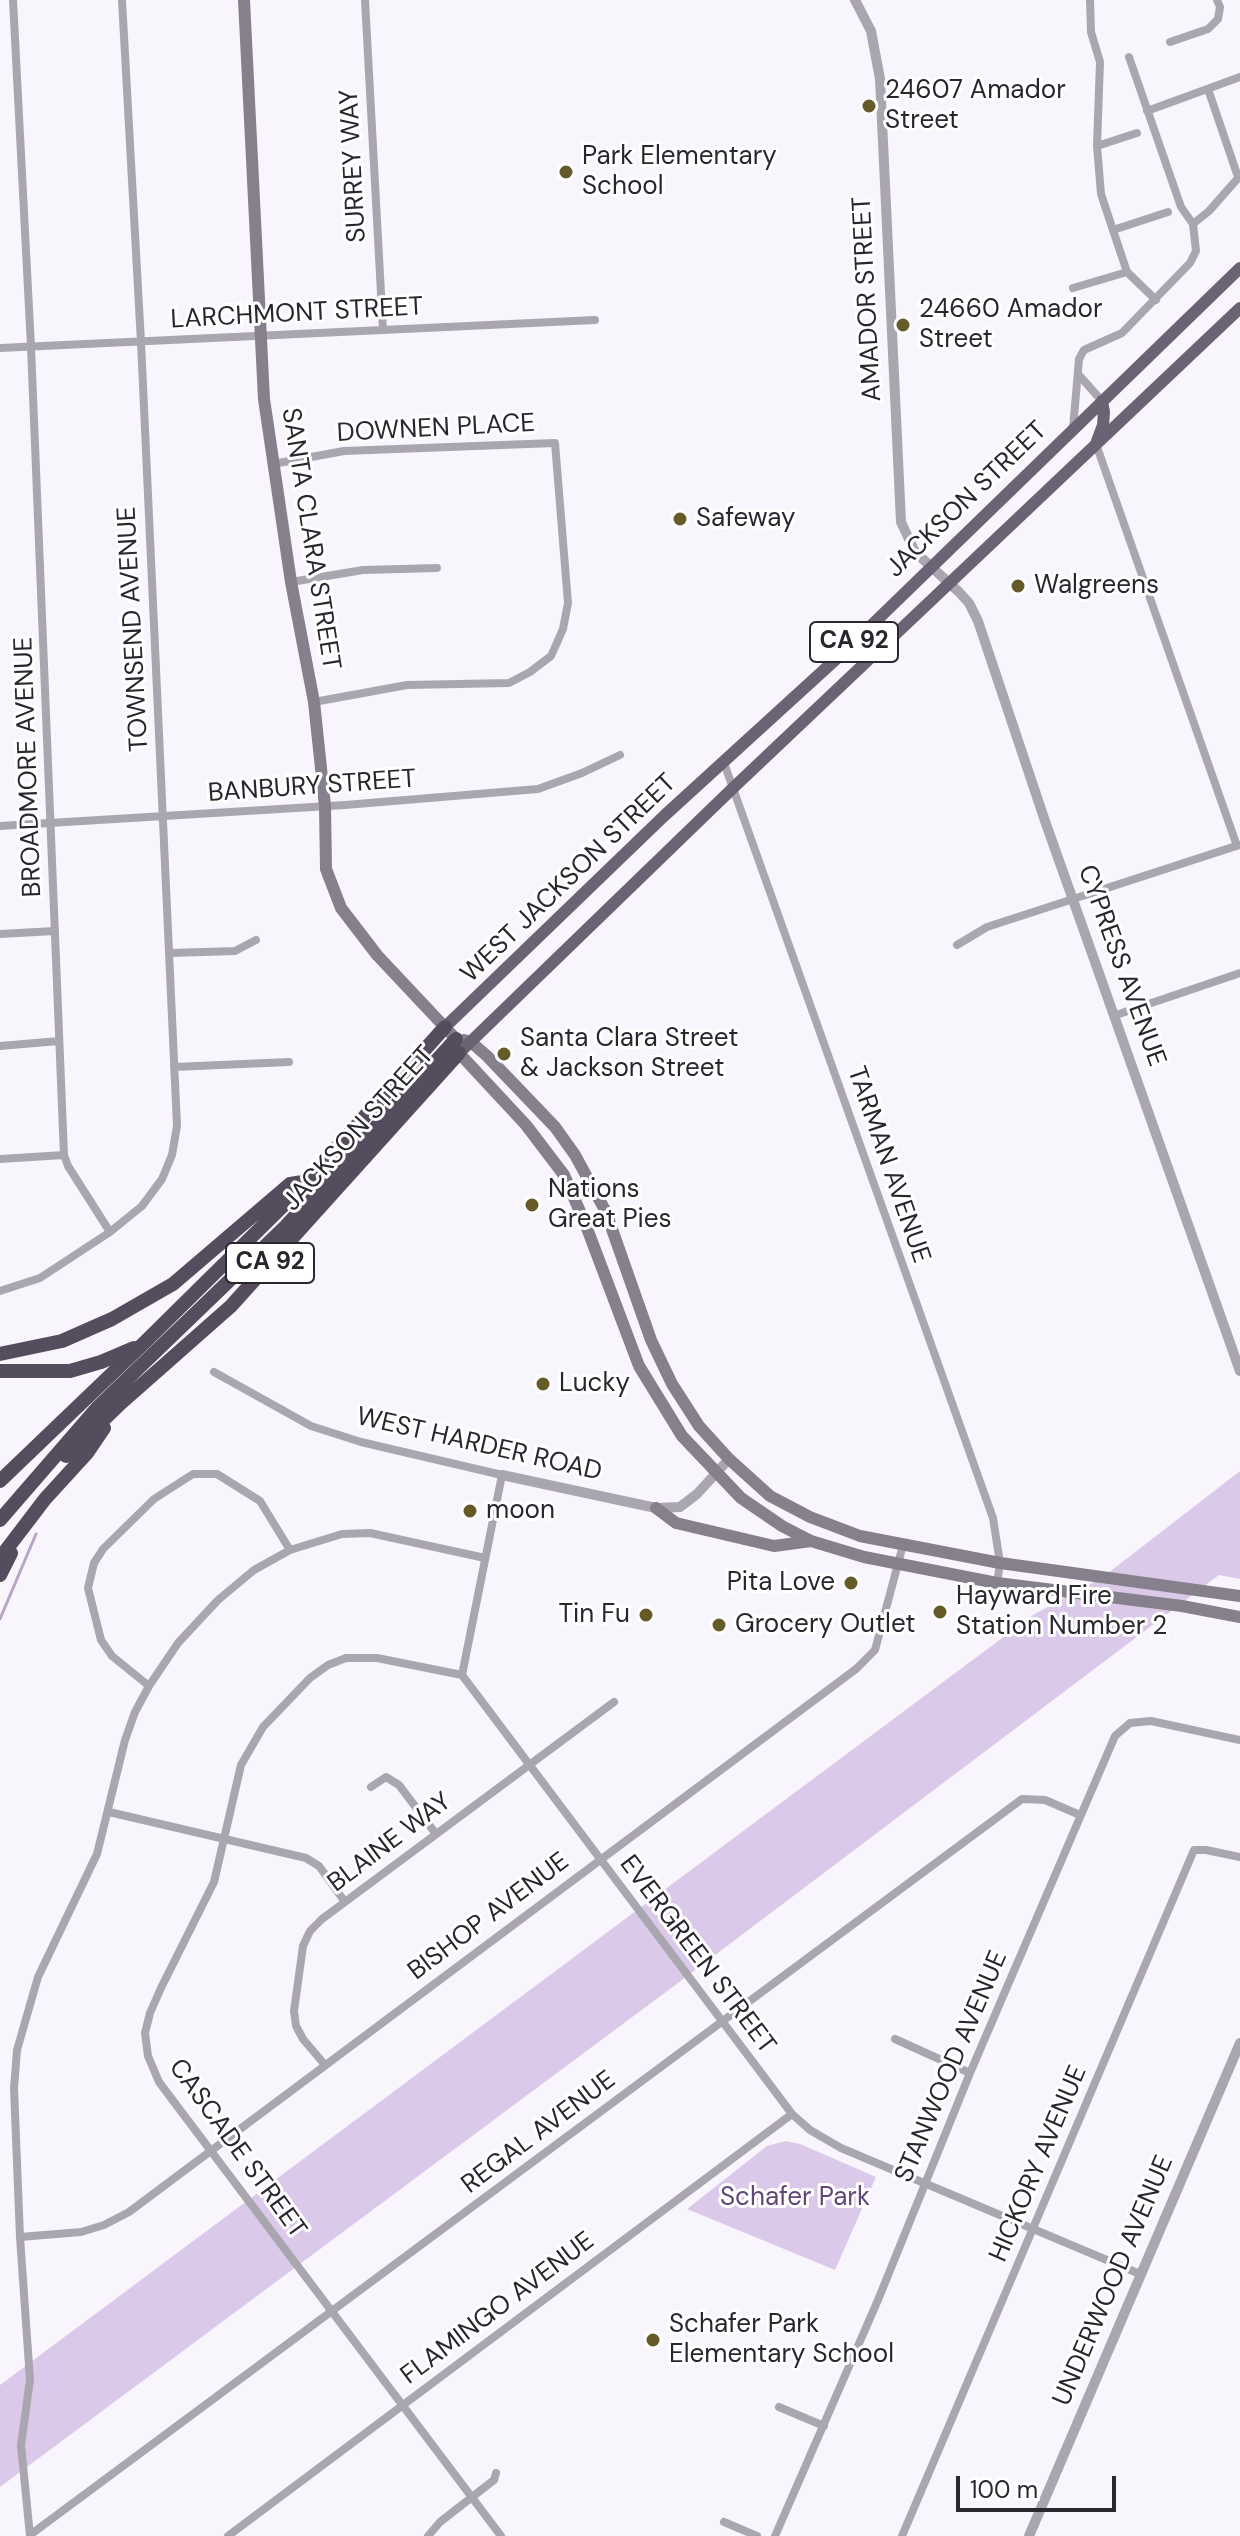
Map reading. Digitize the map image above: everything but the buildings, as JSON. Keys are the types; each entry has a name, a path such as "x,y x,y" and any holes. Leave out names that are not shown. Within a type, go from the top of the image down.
{"highway":[{"name":"JACKSON STREET","path":"303,1182 445,1027"},
{"name":"JACKSON STREET","path":"121,1403 231,1306 462,1045"},
{"path":"0,1520 97,1408 286,1226 462,1045"},
{"path":"0,1354 62,1341 112,1319 173,1284 290,1184 303,1182"},
{"name":"CA 92","path":"0,1481 145,1342 297,1192 303,1182"},
{"path":"0,1371 70,1371 101,1362 145,1342"},
{"path":"0,1558 25,1523 87,1453 121,1403"},
{"name":"CA 92","path":"0,1520 121,1403"},
{"path":"0,1575 25,1523"}],"main road":[{"name":"SANTA CLARA STREET","path":"244,0 264,399 291,582 314,702 325,806 326,869 341,908 377,955 462,1045 564,1175 639,1366 682,1436 715,1473 761,1513 811,1541 897,1563"},
{"name":"JACKSON STREET","path":"724,763 933,566 1240,268"},
{"name":"JACKSON STREET","path":"733,788 1240,308"},
{"path":"1096,444 1103,425 1102,401"},
{"name":"WEST JACKSON STREET","path":"445,1027 664,816 724,763"},
{"name":"WEST JACKSON STREET","path":"462,1045 733,788"},
{"name":"SANTA CLARA STREET","path":"462,1045 555,1127 575,1155 606,1212 651,1340 672,1384 699,1426 729,1459 770,1496 810,1517 860,1536 903,1545"},
{"path":"656,1508 676,1523 774,1546 811,1541"},
{"path":"903,1545 1000,1563 1240,1596"},
{"path":"939,1571 943,1552"},
{"path":"897,1563 997,1583 1182,1606 1240,1617"}],"street":[{"name":"BROADMORE AVENUE","path":"13,0 31,347 64,1155 110,1232"},
{"name":"TOWNSEND AVENUE","path":"0,1291 40,1278 110,1232 142,1206 162,1179 172,1155 177,1126 122,0"},
{"name":"SURREY WAY","path":"365,0 383,330"},
{"name":"AMADOR STREET","path":"855,0 871,31 880,79 901,522 915,552 950,582"},
{"path":"1090,0 1091,32 1100,62 1097,146 1101,194 1127,272 1156,300"},
{"path":"1170,42 1208,29 1218,19 1220,7 1217,0"},
{"path":"1073,430 1079,359 1084,350 1122,333 1190,263 1196,251 1193,224 1181,207 1129,57"},
{"path":"1147,111 1240,77"},
{"path":"1193,224 1239,176 1208,89"},
{"path":"1097,146 1137,133"},
{"path":"1113,230 1168,212"},
{"path":"1073,288 1127,272"},
{"name":"LARCHMONT STREET","path":"0,348 595,320"},
{"path":"1078,373 1102,401"},
{"name":"DOWNEN PLACE","path":"273,464 344,451 555,443 568,603 563,629 551,656 509,683 407,685 314,702"},
{"path":"957,945 987,927 1238,845 1096,444"},
{"path":"291,582 363,570 437,568"},
{"name":"CYPRESS AVENUE","path":"950,582 969,603 978,621 1240,1371"},
{"name":"BANBURY STREET","path":"0,826 538,789 620,755"},
{"name":"TARMAN AVENUE","path":"724,763 993,1518 1000,1563 997,1583"},
{"path":"0,934 55,931"},
{"path":"170,953 235,951 256,940"},
{"path":"1116,1015 1240,973"},
{"path":"0,1046 59,1041"},
{"path":"174,1067 289,1062"},
{"path":"0,1159 64,1155"},
{"name":"WEST HARDER ROAD","path":"214,1372 311,1426 502,1475 656,1508 680,1507 697,1494 729,1459"},
{"path":"149,1686 112,1656 101,1640 88,1588 94,1563 103,1549 154,1499 193,1474 217,1474 260,1501 290,1550"},
{"path":"462,1675 502,1475"},
{"path":"30,2535 21,2445 30,2380 14,2088 17,2050 38,1977 97,1854 125,1740 149,1686 178,1643 218,1600 254,1570 290,1550 342,1534 370,1533 485,1558"},
{"name":"BISHOP AVENUE","path":"20,2237 81,2232 129,2212 856,1669 875,1650 903,1545"},
{"name":"CASCADE STREET","path":"462,1675 377,1658 346,1658 328,1665 310,1678 263,1727 241,1765 210,1892 161,1988 145,2033 148,2056 159,2082 501,2536"},
{"name":"EVERGREEN STREET","path":"462,1675 792,2114 807,2128 833,2144 1140,2274"},
{"name":"BLAINE WAY","path":"325,2065 296,2026 294,2011 303,1946 310,1931 614,1702"},
{"name":"STANWOOD AVENUE","path":"775,2536 1115,1736 1130,1723 1151,1721 1240,1740"},
{"path":"371,1787 386,1777 399,1785 436,1834"},
{"name":"REGAL AVENUE","path":"30,2535 1022,1799 1045,1800 1080,1815"},
{"path":"109,1812 306,1858 319,1866 345,1902"},
{"name":"HICKORY AVENUE","path":"902,2536 1194,1850 1240,1857"},
{"path":"895,2039 970,2073"},
{"name":"UNDERWOOD AVENUE","path":"1029,2536 1240,2043"},
{"name":"FLAMINGO AVENUE","path":"228,2536 792,2114"},
{"path":"779,2407 824,2426"},
{"path":"428,2536 440,2522 494,2480 496,2473"},
{"path":"724,2522 757,2536"}],"green space":[{"path":"1240,1471 1240,1579 1219,1575 678,1983 0,2487 0,2385 1033,1615 1103,1577"},
{"name":"Schafer Park","path":"786,2141 800,2144 876,2177 835,2270 687,2209 767,2146"}],"waterway":[{"path":"0,1619 36,1534"}],"place":[{"name":"24607 Amador Street","path":"869,106"},
{"name":"Park Elementary School","path":"566,172"},
{"name":"24660 Amador Street","path":"903,325"},
{"name":"Safeway","path":"680,519"},
{"name":"Walgreens","path":"1018,586"},
{"name":"Santa Clara Street & Jackson Street","path":"504,1054"},
{"name":"Nations Great Pies","path":"532,1205"},
{"name":"Lucky","path":"543,1384"},
{"name":"moon","path":"470,1511"},
{"name":"Pita Love","path":"851,1583"},
{"name":"Hayward Fire Station Number 2","path":"940,1612"},
{"name":"Tin Fu","path":"646,1615"},
{"name":"Grocery Outlet","path":"719,1625"},
{"name":"Schafer Park Elementary School","path":"653,2340"}]}
